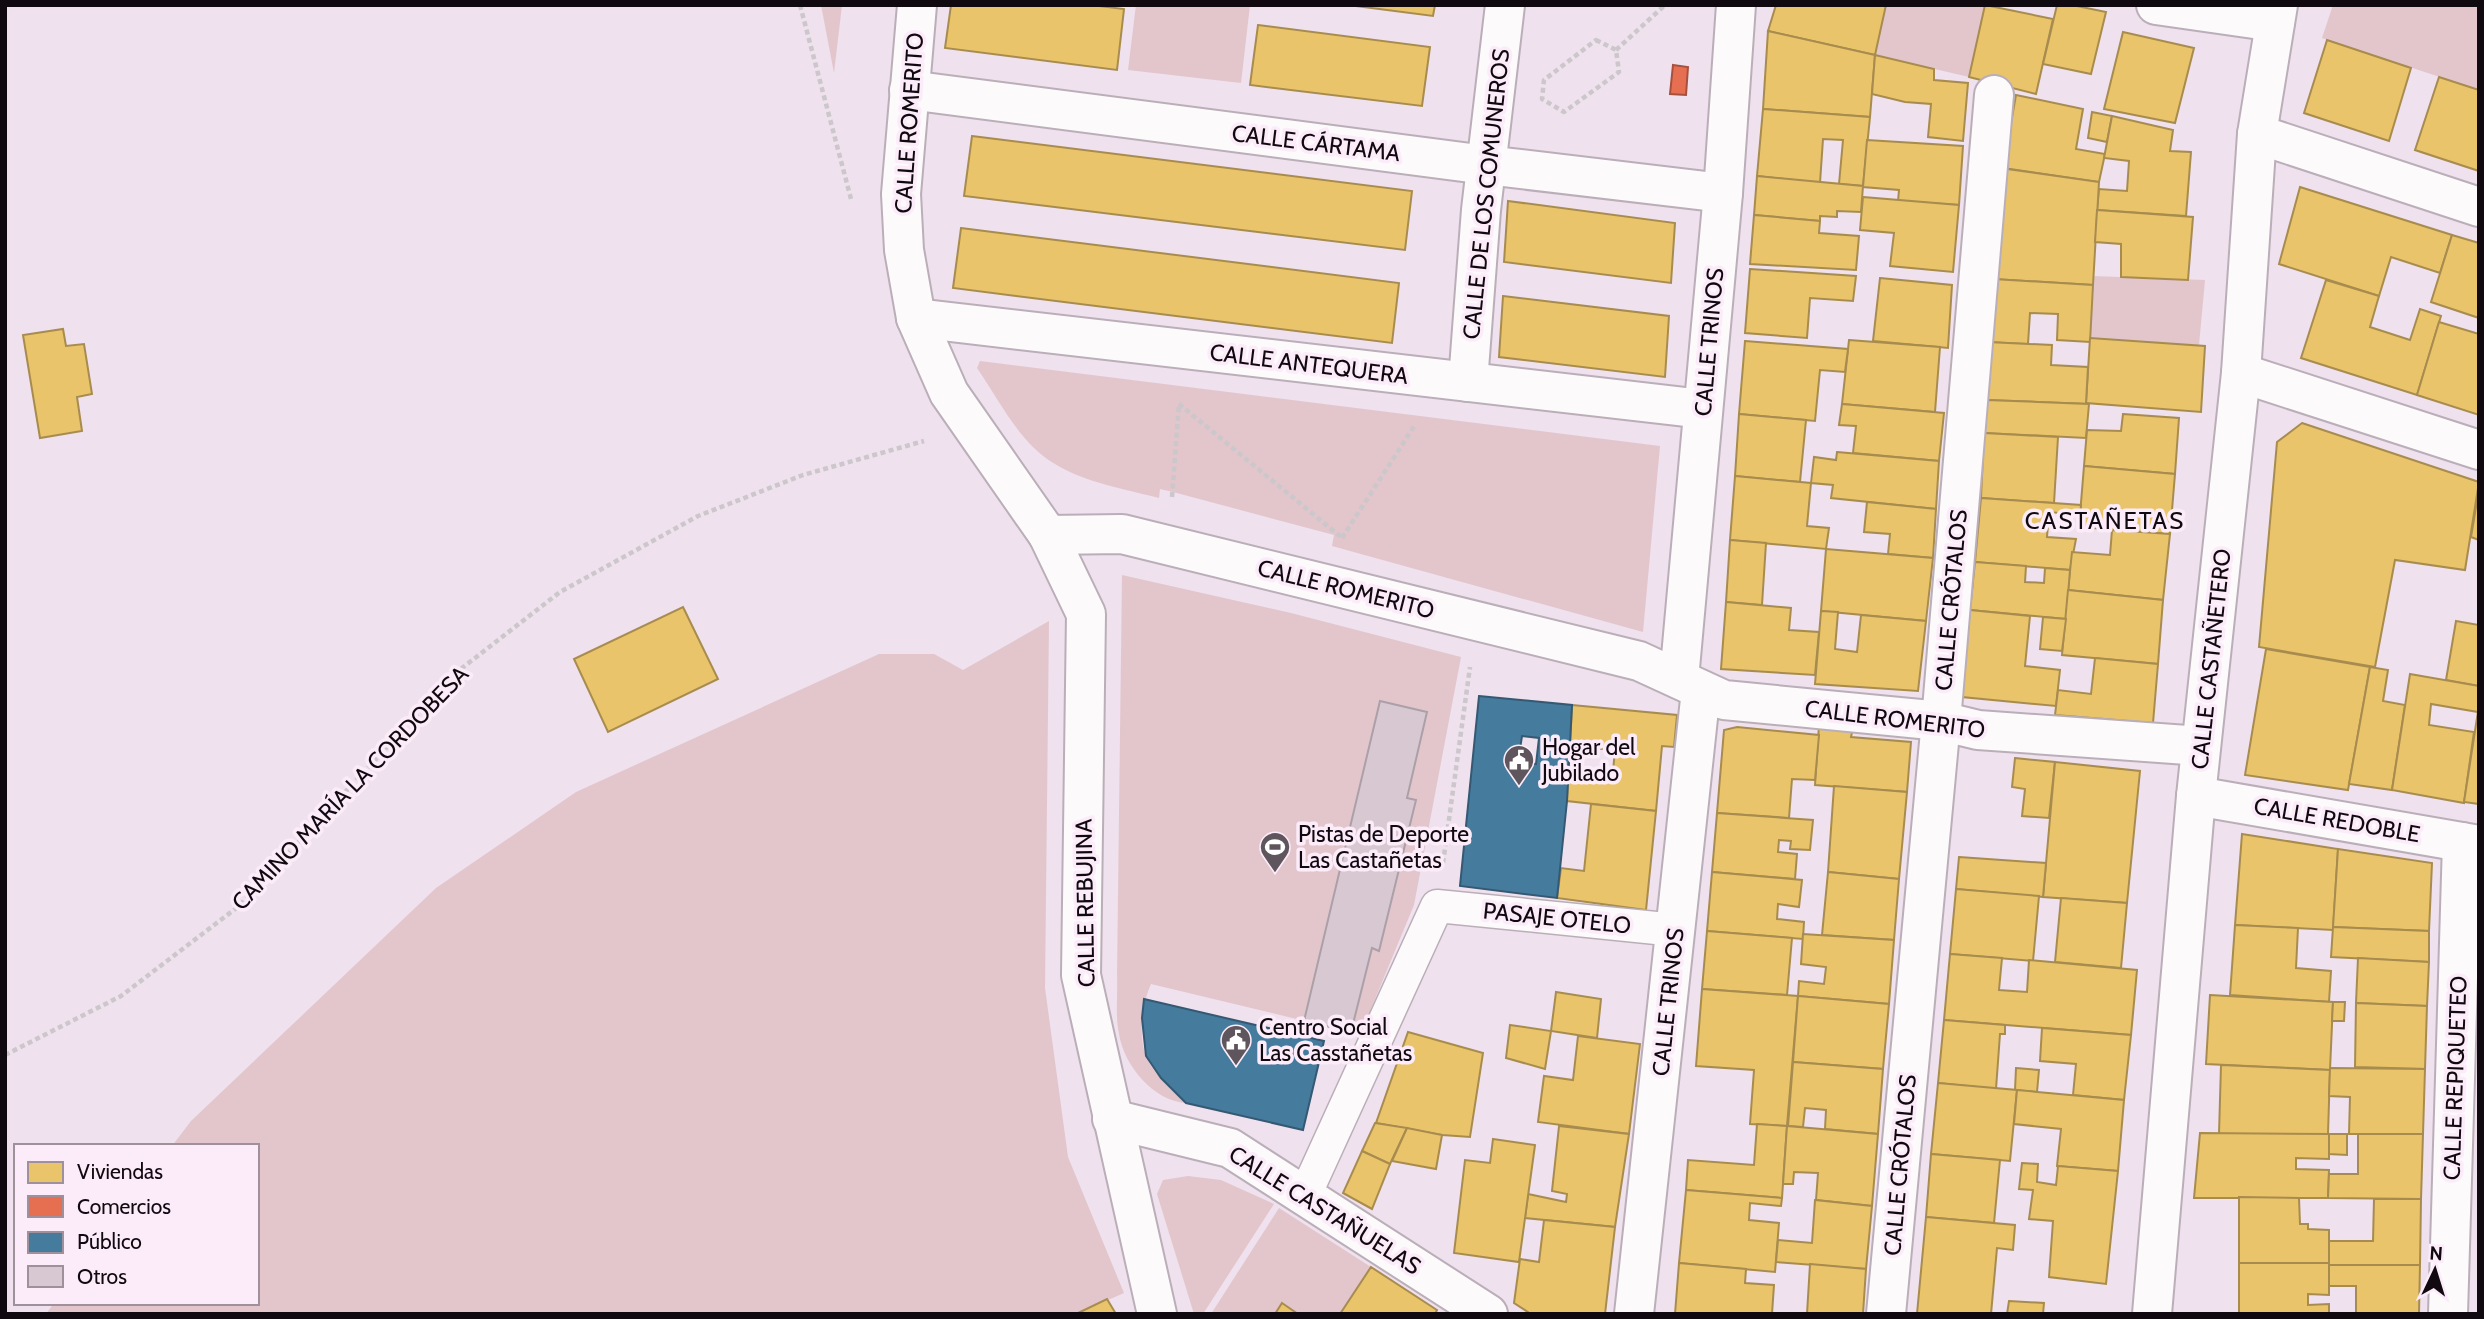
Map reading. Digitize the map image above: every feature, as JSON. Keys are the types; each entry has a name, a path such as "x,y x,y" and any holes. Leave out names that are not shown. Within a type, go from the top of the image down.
{"street":[{"name":"CALLE ROMERITO","path":"917,5 901,194 904,250 916,318 949,393 1048,535 1122,534 1639,661 1724,700 1941,721 1978,730 2201,746"},
{"name":"CALLE DE LOS COMUNEROS","path":"1468,382 1486,165 1505,5"},
{"name":"CALLE TRINOS","path":"1634,1314 1676,930 1703,409 1723,193 1736,5"},
{"path":"2156,5 2276,14"},
{"name":"CALLE CASTAÑETERO","path":"2152,1314 2196,796 2241,373 2257,134 2276,14"},
{"name":"CALLE CÁRTAMA","path":"909,90 1723,193"},
{"name":"CALLE CRÓTALOS","path":"1886,1314 1941,721 1994,95"},
{"path":"2257,134 2479,207"},
{"name":"CALLE ANTEQUERA","path":"916,318 1703,409"},
{"path":"2241,373 2479,450"},
{"name":"CALLE REBUJINA","path":"1048,535 1086,614 1081,975 1157,1314"},
{"name":"CALLE REDOBLE","path":"2196,796 2470,843"},
{"name":"CALLE REPIQUETEO","path":"2448,1314 2470,843"},
{"name":"CALLE CASTAÑUELAS","path":"1112,1119 1230,1147 1488,1314"}],"lane":[{"name":"PASAJE OTELO","path":"1437,905 1676,930"},
{"path":"1305,1195 1437,905"}],"path":[{"path":"1616,50 1665,5"},
{"path":"1595,40 1616,50 1619,72 1564,112 1542,99 1544,80 1595,40"},
{"path":"1172,498 1180,395"},
{"path":"1180,404 1342,537"},
{"path":"1332,546 1342,537 1421,416"},
{"name":"CAMINO MARÍA LA CORDOBESA","path":"5,1055 121,996 239,906 457,672 560,592 698,516 803,475 972,427"},
{"path":"1437,905 1469,679"}],"shaded area":[{"path":"821,5 842,5 834,73"},
{"path":"1136,5 1250,5 1241,83 1128,70"},
{"path":"1886,5 1985,5 1969,77 1875,55"},
{"path":"2333,5 2479,6 2479,90 2322,38"},
{"path":"2092,276 2205,280 2199,345 2090,338"},
{"path":"980,361 1660,446 1643,632 1332,546 1334,535 1160,489 1159,498 1106,485 1067,471 1042,455 1021,433 977,368"},
{"name":"Pistas de Deporte Las Castañetas","path":"1122,575 1291,613 1461,657 1414,905 1359,1034 1151,984 1142,1020 1146,1056 1153,1069 1186,1103 1163,1096 1142,1080 1127,1058 1118,1027"},
{"path":"1049,621 1045,988 1068,1157 1124,1293 1076,1314 46,1314 53,1305 259,1305 259,1144 174,1144 191,1121 436,888 576,792 879,654 934,654 963,670"},
{"path":"1188,1176 1221,1180 1274,1204 1203,1314 1194,1314 1157,1194 1163,1180"},
{"path":"1279,1208 1371,1267 1340,1314 1298,1314 1282,1303 1275,1314 1211,1314"}],"building: Viviendas":[{"path":"951,5 1091,5 1124,9 1117,70 945,48"},
{"path":"1348,5 1435,5 1433,16"},
{"path":"1776,5 1886,5 1875,55 1768,31"},
{"path":"1985,5 2053,19 2036,94 1969,77"},
{"path":"2057,5 2072,5 2106,12 2091,74 2043,64"},
{"path":"1258,25 1430,47 1422,106 1250,85"},
{"path":"1768,31 1875,55 1870,117 1763,109"},
{"path":"2123,32 2194,48 2175,123 2104,109"},
{"path":"2327,40 2411,68 2389,141 2304,113"},
{"path":"1875,55 1934,69 1934,80 1968,83 1963,141 1928,137 1931,104 1905,102 1872,94"},
{"path":"2439,77 2479,90 2479,171 2415,150"},
{"path":"2016,95 2083,109 2076,149 2105,154 2099,182 2003,168"},
{"path":"1763,109 1870,117 1863,186 1839,184 1843,140 1823,139 1820,183 1757,176"},
{"path":"2092,112 2112,116 2107,142 2088,138"},
{"path":"2112,116 2173,130 2170,151 2191,152 2186,216 2097,210 2099,189 2127,191 2129,161 2104,158"},
{"path":"972,136 1412,191 1405,250 964,196"},
{"path":"1867,140 1963,146 1959,205 1898,201 1899,190 1863,187"},
{"path":"2007,169 2099,182 2093,285 1993,279"},
{"path":"1757,176 1863,186 1861,212 1837,211 1837,217 1820,216 1820,221 1754,215"},
{"path":"2300,187 2452,235 2440,273 2391,257 2379,296 2279,264"},
{"path":"1863,197 1959,205 1953,272 1890,266 1894,233 1860,230"},
{"path":"1508,201 1675,223 1671,283 1504,262"},
{"path":"2097,210 2193,217 2188,280 2121,277 2121,244 2095,242"},
{"path":"1754,215 1820,221 1819,233 1859,236 1856,270 1750,264"},
{"path":"961,228 1399,283 1392,343 953,288"},
{"path":"2452,235 2479,243 2479,318 2431,302"},
{"path":"1750,269 1856,276 1853,301 1810,298 1807,338 1745,333"},
{"path":"1880,278 1952,285 1948,348 1873,341"},
{"path":"1993,279 2093,285 2090,342 2057,340 2058,314 2030,313 2028,344 1987,342"},
{"path":"2326,280 2379,296 2370,327 2410,340 2420,309 2441,316 2417,395 2301,358"},
{"path":"1503,296 1669,316 1665,377 1499,357"},
{"path":"2439,322 2479,334 2479,415 2417,395"},
{"path":"63,329 66,346 84,344 92,394 77,397 82,431 40,438 23,335"},
{"path":"2090,338 2205,346 2201,412 2086,403"},
{"path":"1849,340 1940,347 1935,412 1842,404"},
{"path":"1745,341 1848,349 1845,372 1820,370 1815,421 1739,414"},
{"path":"1987,342 2052,345 2051,365 2088,367 2086,403 2089,404 1986,400"},
{"path":"1986,400 2089,404 2086,438 1984,433"},
{"path":"1842,404 1944,413 1939,461 1853,453 1856,426 1839,425"},
{"path":"1739,414 1806,420 1800,482 1735,476"},
{"path":"2123,414 2179,418 2175,474 2084,466 2087,430 2121,431"},
{"path":"2302,423 2479,482 2465,570 2395,560 2375,667 2259,647 2277,442"},
{"path":"1984,433 2058,437 2054,503 1981,498"},
{"path":"1837,452 1939,461 1936,509 1831,498 1833,485 1811,483 1814,457 1836,460"},
{"path":"2084,466 2175,474 2170,534 2079,527"},
{"path":"1735,476 1811,483 1807,526 1829,528 1826,549 1730,540"},
{"path":"1981,498 2081,505 2080,515 2049,512 2047,537 2076,539 2070,570 1975,562"},
{"path":"2477,501 2479,502 2479,540 2471,537"},
{"path":"1867,502 1936,509 1933,558 1888,554 1890,534 1864,532"},
{"path":"2112,530 2170,534 2163,600 2068,590 2072,552 2110,555"},
{"path":"1730,540 1766,543 1762,605 1726,602"},
{"path":"1826,549 1933,558 1926,621 1821,611"},
{"path":"1975,562 2026,566 2025,582 2044,583 2045,568 2070,570 2066,619 1970,610"},
{"path":"2068,590 2163,600 2158,664 2062,655"},
{"path":"1726,602 1791,608 1789,630 1819,632 1815,675 1721,669"},
{"path":"683,607 718,679 608,732 574,659"},
{"path":"1970,610 2030,616 2025,666 2060,670 2056,706 1962,697"},
{"path":"1821,611 1838,612 1835,649 1857,652 1861,615 1926,621 1918,691 1815,684"},
{"path":"2043,617 2066,619 2062,651 2040,649"},
{"path":"2456,621 2479,625 2479,686 2446,680"},
{"path":"2266,649 2370,667 2348,790 2245,775"},
{"path":"2095,658 2158,664 2153,723 2055,715 2058,690 2091,694"},
{"path":"2370,667 2388,670 2383,701 2405,705 2392,790 2349,784"},
{"path":"2410,674 2479,686 2478,712 2431,704 2429,725 2474,732 2464,803 2392,790"},
{"path":"1572,705 1677,715 1674,747 1662,746 1656,811 1567,801 1568,780 1612,782 1615,750 1570,746"},
{"path":"2479,705 2479,804 2464,802"},
{"path":"1819,725 1853,728 1851,737 1911,742 1907,792 1815,785"},
{"path":"1737,727 1819,735 1815,780 1792,779 1789,818 1717,813 1724,730"},
{"path":"2015,758 2055,762 2049,818 2022,816 2025,789 2012,787"},
{"path":"2055,762 2140,771 2127,903 2043,897"},
{"path":"1834,786 1907,792 1899,879 1828,872"},
{"path":"1591,804 1656,811 1646,910 1557,898 1561,868 1584,871"},
{"path":"1717,813 1813,820 1810,850 1790,849 1791,841 1779,840 1778,852 1797,854 1795,879 1712,872"},
{"path":"2242,834 2338,849 2333,930 2235,925"},
{"path":"2338,849 2432,863 2429,931 2333,927"},
{"path":"1959,857 2046,863 2043,897 1956,889"},
{"path":"1712,872 1802,880 1799,907 1778,904 1777,919 1804,922 1803,939 1707,931"},
{"path":"1828,872 1899,879 1894,940 1822,935"},
{"path":"1956,889 2039,896 2033,961 1950,954"},
{"path":"2061,898 2127,903 2121,968 2055,962"},
{"path":"2235,925 2298,928 2296,968 2331,971 2329,1002 2230,995"},
{"path":"2333,927 2429,931 2429,962 2331,957"},
{"path":"1707,931 1792,938 1787,995 1702,989"},
{"path":"1803,934 1894,940 1889,1004 1798,996 1799,981 1824,984 1826,967 1801,964"},
{"path":"1950,954 2002,958 1999,990 2027,992 2029,960 2137,970 2131,1035 1944,1020"},
{"path":"2358,958 2429,962 2427,1006 2356,1003"},
{"path":"1702,989 1798,996 1787,1126 1750,1124 1754,1070 1696,1066"},
{"path":"1556,992 1601,999 1597,1038 1551,1031"},
{"path":"2210,995 2333,1002 2330,1070 2206,1064"},
{"path":"1798,996 1889,1004 1883,1069 1793,1062"},
{"path":"2333,1002 2345,1002 2344,1021 2332,1021"},
{"path":"2356,1003 2427,1006 2425,1069 2355,1067"},
{"path":"1944,1020 2005,1025 2005,1034 2000,1034 1996,1089 1938,1083"},
{"path":"1510,1025 1551,1031 1545,1069 1506,1058"},
{"path":"2042,1028 2131,1035 2124,1100 2073,1095 2076,1064 2040,1061"},
{"path":"1408,1032 1483,1053 1470,1137 1442,1135 1376,1123"},
{"path":"1578,1036 1640,1044 1629,1134 1538,1122 1544,1076 1573,1080"},
{"path":"1793,1062 1883,1069 1878,1134 1825,1129 1826,1110 1805,1108 1803,1127 1788,1126"},
{"path":"2221,1065 2330,1070 2328,1134 2219,1134"},
{"path":"2016,1068 2039,1070 2037,1092 2015,1090"},
{"path":"2330,1068 2425,1069 2423,1134 2349,1134 2350,1097 2329,1096"},
{"path":"1938,1083 2017,1090 2010,1161 1931,1154"},
{"path":"2017,1090 2124,1100 2118,1171 2057,1166 2061,1129 2014,1124"},
{"path":"1375,1123 1407,1128 1390,1164 1362,1151"},
{"path":"1757,1124 1787,1126 1782,1198 1686,1190 1688,1160 1754,1165"},
{"path":"1559,1126 1629,1134 1615,1227 1525,1218 1528,1194 1566,1202 1567,1194 1552,1191"},
{"path":"1787,1126 1878,1134 1872,1206 1816,1200 1818,1173 1794,1172 1793,1184 1783,1184"},
{"path":"1407,1128 1442,1135 1436,1169 1392,1161"},
{"path":"2200,1133 2329,1134 2329,1159 2296,1158 2296,1169 2329,1170 2328,1198 2194,1198"},
{"path":"2329,1134 2347,1134 2347,1155 2329,1154"},
{"path":"2358,1134 2423,1134 2421,1199 2328,1198 2329,1174 2358,1174"},
{"path":"1493,1139 1535,1145 1519,1262 1454,1253 1465,1160 1490,1163"},
{"path":"1362,1151 1390,1164 1372,1209 1343,1193"},
{"path":"1931,1154 2000,1160 1994,1223 1926,1217"},
{"path":"2022,1163 2038,1164 2037,1182 2056,1185 2058,1166 2118,1171 2106,1284 2049,1277 2053,1221 2029,1219 2033,1190 2019,1189"},
{"path":"1686,1190 1782,1198 1781,1206 1750,1203 1749,1220 1779,1223 1775,1272 1679,1263"},
{"path":"2239,1197 2299,1198 2300,1224 2308,1224 2308,1229 2329,1230 2329,1263 2239,1263"},
{"path":"2374,1199 2421,1199 2420,1265 2329,1265 2329,1241 2373,1241"},
{"path":"1815,1200 1872,1206 1866,1269 1776,1262 1778,1240 1812,1243"},
{"path":"1926,1217 2015,1225 2013,1250 1997,1248 1991,1314 1917,1314"},
{"path":"1544,1220 1615,1227 1605,1314 1531,1314 1514,1303 1520,1259 1539,1262"},
{"path":"1679,1263 1746,1269 1745,1283 1774,1285 1772,1314 1675,1314"},
{"path":"2239,1263 2329,1263 2329,1295 2308,1294 2308,1305 2329,1304 2329,1314 2239,1314"},
{"path":"1810,1264 1866,1269 1863,1314 1807,1314"},
{"path":"2329,1265 2420,1265 2419,1314 2356,1314 2356,1286 2329,1286"},
{"path":"1371,1267 1437,1310 1435,1314 1340,1314"},
{"path":"1107,1299 1116,1314 1076,1314"},
{"path":"2009,1301 2044,1303 2043,1314 2007,1314"},
{"path":"1282,1303 1298,1314 1275,1314"}],"building: Comercios":[{"path":"1673,65 1688,67 1686,95 1670,94"}],"building: Público":[{"path":"1479,696 1572,705 1567,801 1557,898 1460,886","holes":["1522,736 1539,738 1536,764 1518,762"]},
{"name":"Centro Social Las Casstañetas","path":"1144,999 1324,1041 1303,1130 1186,1103 1161,1078 1146,1056 1142,1018"}],"building: Otros":[{"path":"1380,701 1427,712 1407,798 1416,800 1379,951 1372,948 1351,1032 1304,1021"}],"place":[{"name":"Hogar del Jubilado","path":"1519,787"},
{"name":"Pistas de Deporte Las Castañetas","path":"1275,874"},
{"name":"Centro Social Las Casstañetas","path":"1236,1067"}],"district":[{"name":"CASTAÑETAS","path":"2105,520"}]}
